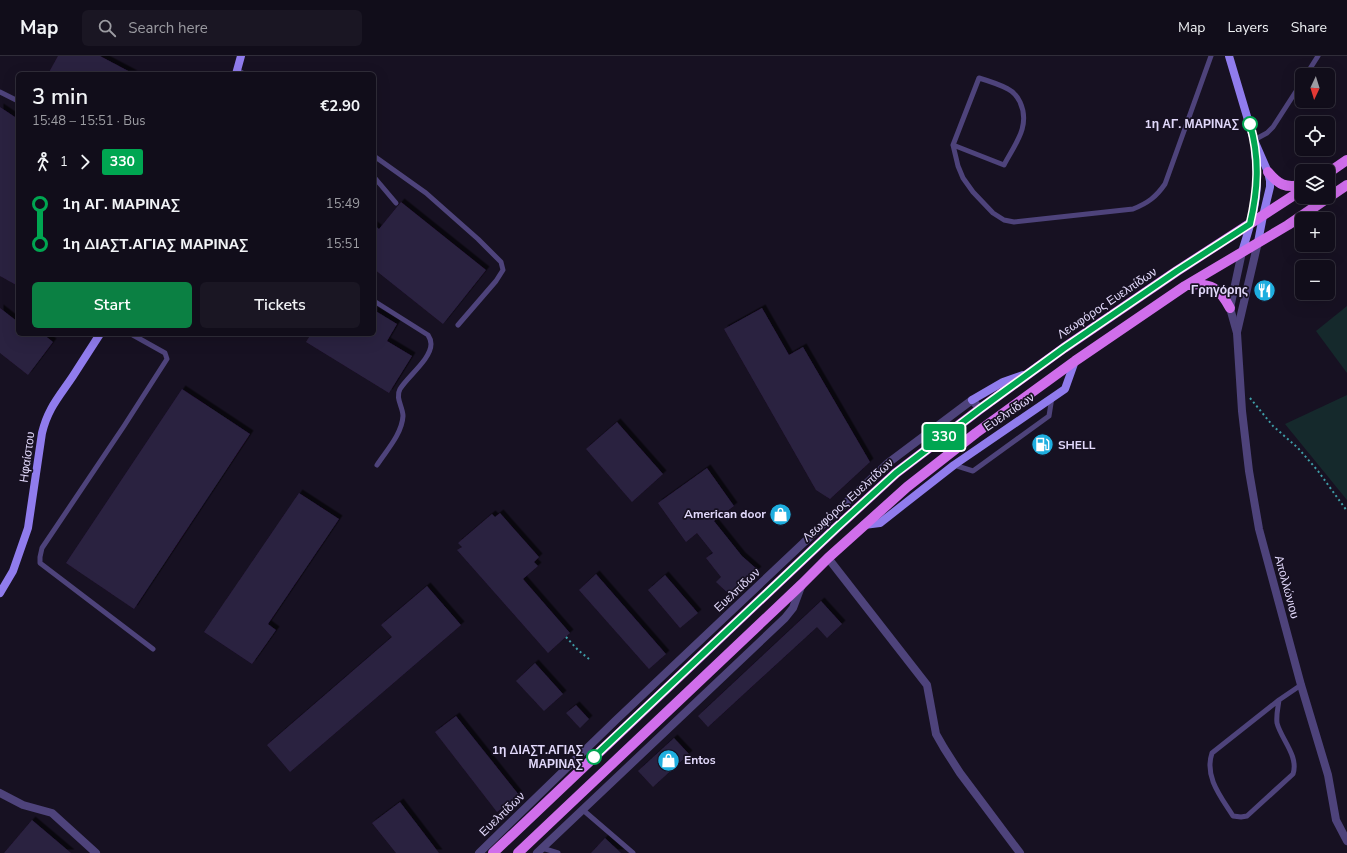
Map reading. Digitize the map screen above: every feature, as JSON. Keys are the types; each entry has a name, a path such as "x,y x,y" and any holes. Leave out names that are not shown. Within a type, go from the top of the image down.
{"main road":[{"path":"1335,168 1347,160"},
{"path":"1268,172 1275,180 1287,187 1295,186"},
{"path":"518,853 828,558 907,487 976,433 1075,361 1185,286 1288,225 1347,185"},
{"name":"Λεωφόρος Ευελπίδων","path":"493,848 896,473 980,409 1064,348 1177,271 1295,195"},
{"path":"1185,286 1204,284 1212,286 1221,294 1230,308"}],"street":[{"path":"239,72 241,56"},
{"path":"1229,56 1254,140 1268,172"},
{"path":"1242,252 1255,203 1257,181 1254,140"},
{"name":"Απολλώνιου","path":"1237,333 1270,188 1268,172"},
{"name":"Απολλώνιου","path":"1242,252 1230,308 1237,333 1242,386 1242,411 1249,471 1259,529 1301,685 1328,775 1336,820 1347,841"},
{"name":"Ηφαίστου","path":"0,593 13,571 28,528 42,433 46,418 53,404 99,336"},
{"name":"Ευελπίδων","path":"864,525 880,523 954,465 1052,397 1066,389 1075,361"},
{"name":"Ευελπίδων","path":"479,853 493,848 616,720 888,463 972,400 1003,382 1031,373"},
{"path":"972,400 980,409"},
{"path":"976,433 985,443"},
{"path":"888,463 896,473"},
{"path":"815,533 823,540"},
{"path":"828,558 927,685 936,734 960,773 1020,853"},
{"path":"780,566 788,573"},
{"path":"533,839 540,851 786,618 793,608 802,584"},
{"path":"616,720 624,727"},
{"path":"0,793 23,805 52,813 96,853"}],"lane":[{"path":"953,145 1004,165 1023,130 1024,113 1018,97 1007,88 979,78 953,145 958,166 963,178 972,192 993,214 1004,220 1014,222 1134,209 1152,200 1165,184 1212,56"},
{"path":"1310,68 1318,56"},
{"path":"0,92 16,100"},
{"path":"1254,140 1267,133 1273,127 1295,93"},
{"path":"376,157 426,193 478,239 501,262 503,270 496,281 458,325"},
{"path":"376,179 396,203"},
{"path":"376,302 428,335 431,342 427,356 399,391 399,402 403,416 398,432 377,465"},
{"path":"135,336 164,353 167,359 42,548 40,563 153,648"},
{"path":"954,465 973,471 1049,416 1052,397"},
{"path":"1279,700 1277,723 1294,760 1295,768 1293,774 1247,816 1233,816 1214,786 1209,765 1212,753 1279,700 1301,685"},
{"path":"583,810 633,853"},
{"path":"540,851 558,853"}],"path":[{"path":"1242,386 1254,404 1273,426 1298,448 1318,471 1347,510"},
{"path":"566,637 589,659"}],"green space":[{"path":"1347,306 1347,373 1316,331"},
{"path":"1347,395 1347,500 1285,424"}],"building":[{"path":"58,56 100,56 130,72 49,72"},
{"path":"0,107 16,118 16,285 0,276"},
{"path":"401,202 486,270 443,324 376,271 376,227 379,229"},
{"path":"0,308 16,320 16,336 46,336 53,342 28,375 0,353"},
{"path":"762,308 789,355 803,347 870,462 830,499 816,490 724,329"},
{"path":"376,311 397,324 387,341 412,356 389,393 306,342 310,336 376,336"},
{"path":"182,389 250,434 134,609 66,563"},
{"path":"617,422 663,474 632,502 586,449"},
{"path":"707,468 734,506 714,521 742,556 758,570 731,596 716,582 721,577 706,558 713,553 697,533 686,542 658,503"},
{"path":"299,493 339,519 268,624 276,630 252,664 204,632"},
{"path":"500,513 539,557 534,562 538,566 523,579 570,633 548,653 457,550 462,547 458,543 492,514 495,517"},
{"path":"596,574 666,654 649,669 579,590"},
{"path":"665,575 698,613 680,628 648,590"},
{"path":"427,586 461,625 290,772 267,745 392,637 381,625"},
{"path":"821,601 842,624 827,638 817,627 708,727 698,716"},
{"path":"535,663 563,694 544,711 516,681"},
{"path":"576,705 589,719 580,728 566,713"},
{"path":"456,716 519,795 497,812 435,732"},
{"path":"674,738 689,754 653,787 638,771"},
{"path":"400,802 439,853 396,853 372,823"},
{"path":"32,820 71,853 4,853"},
{"path":"605,838 621,853 591,853"}],"bus line":[{"name":"330","path":"594,757 851,513 896,473 980,409 1064,348 1177,271 1250,224 1255,203 1257,181 1254,140 1250,124"}],"place":[{"name":"1η ΑΓ. ΜΑΡΙΝΑΣ","path":"1250,124"},
{"name":"Γρηγόρης","path":"1264,290"},
{"name":"SHELL","path":"1042,445"},
{"name":"American door","path":"781,514"},
{"name":"1η ΔΙΑΣΤ.ΑΓΙΑΣ ΜΑΡΙΝΑΣ","path":"594,757"},
{"name":"Entos","path":"669,760"}]}
